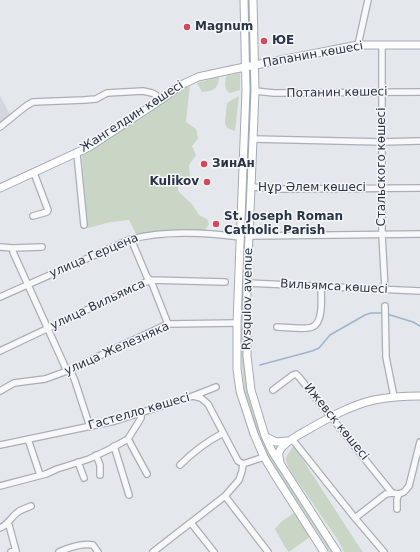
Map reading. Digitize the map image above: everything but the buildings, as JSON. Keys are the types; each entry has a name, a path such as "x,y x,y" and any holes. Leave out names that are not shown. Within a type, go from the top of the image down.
{"main road":[{"name":"Rysqulov avenue","path":"244,0 246,90 240,237 237,368 240,391 254,434 264,457 324,552"},
{"name":"Rysqulov avenue","path":"253,0 255,91 247,283 248,374 251,390 266,436 280,464 337,552"},
{"name":"Папанин көшесі","path":"246,67 358,45 420,45"},
{"name":"Жангелдин көшесі","path":"0,188 77,154 188,81 198,77 246,67"},
{"path":"244,149 246,151 245,184 251,187"},
{"path":"241,213 245,215 244,249 248,250"},
{"path":"239,269 243,270 242,296 247,298"},
{"path":"280,464 280,449 292,439 331,416 356,405 374,400 394,397 420,396"},
{"path":"266,436 276,442 292,439"}],"street":[{"path":"358,45 368,0"},
{"name":"Стальского көшесі","path":"382,46 382,235 386,289"},
{"path":"0,127 33,102 96,99 107,93 143,91 152,92 156,95 159,101"},
{"name":"Потанин көшесі","path":"255,91 274,94 420,92"},
{"path":"253,139 382,142 420,141"},
{"path":"77,154 84,225"},
{"path":"33,216 47,212 48,210 34,173"},
{"name":"Нұр Әлем көшесі","path":"251,187 281,189 420,188"},
{"name":"улица Герцена","path":"0,297 131,239 148,234 178,233 240,237"},
{"path":"249,236 420,234"},
{"path":"131,239 168,324"},
{"path":"0,247 42,247"},
{"path":"13,248 13,252 67,371 72,374 90,427"},
{"name":"улица Вильямса","path":"0,351 150,280 225,282"},
{"name":"Вильямса көшесі","path":"247,283 420,291"},
{"path":"277,326 311,328 317,324 320,317 321,286"},
{"path":"385,311 386,357 394,397"},
{"name":"улица Железняка","path":"0,391 14,383 45,378 67,371 168,324 238,323"},
{"name":"Ижевск көшесі","path":"273,390 296,374 392,493"},
{"path":"193,396 216,387"},
{"name":"Гастелло көшесі","path":"0,445 90,427 141,414 193,396 201,398 208,404 234,454 238,460 244,464"},
{"path":"0,486 40,475 78,462 128,439 141,418 141,414"},
{"path":"180,465 206,441 224,433"},
{"path":"28,439 40,475"},
{"path":"128,439 146,474"},
{"path":"292,439 384,552"},
{"path":"355,518 386,494 399,494 404,492 409,486 420,442"},
{"path":"114,446 130,495"},
{"path":"96,455 100,465 100,475"},
{"path":"154,552 225,496 239,480 244,464 264,457"},
{"path":"78,462 84,478"},
{"path":"398,509 397,499 399,494"},
{"path":"225,496 268,552"},
{"path":"0,528 7,525 11,518 20,511 31,506"},
{"path":"191,523 214,552"},
{"path":"7,525 9,525 13,551"},
{"path":"59,552 75,546 87,544 93,545 98,552"}],"shaded area":[{"path":"0,96 11,116 0,123"}],"green space":[{"path":"240,73 240,90 230,93 227,91 225,86 226,76"},
{"path":"219,77 218,84 215,89 210,91 202,92 197,83"},
{"path":"190,85 186,122 196,129 198,139 192,146 196,155 189,165 190,180 178,178 178,191 192,204 199,215 207,219 209,224 204,232 184,230 136,234 129,220 111,222 88,228 82,155 181,87"},
{"path":"239,96 235,131 227,128 225,123 227,103"},
{"path":"240,325 243,326 244,359 248,395 256,422 267,448 332,552 330,552 272,463 255,430 245,395"},
{"path":"294,446 363,552 344,552 338,540 291,472 286,458"},
{"path":"295,512 311,536 289,552 275,529 281,522"}],"waterway":[{"path":"260,365 312,351 319,348 330,335 365,315 371,313 383,313"},
{"path":"387,314 413,322 420,326"}],"place":[{"name":"Magnum","path":"187,27"},
{"name":"ЮЕ","path":"264,41"},
{"name":"ЗинАн","path":"204,164"},
{"name":"Kulikov","path":"207,182"},
{"name":"St. Joseph Roman Catholic Parish","path":"216,224"}]}
